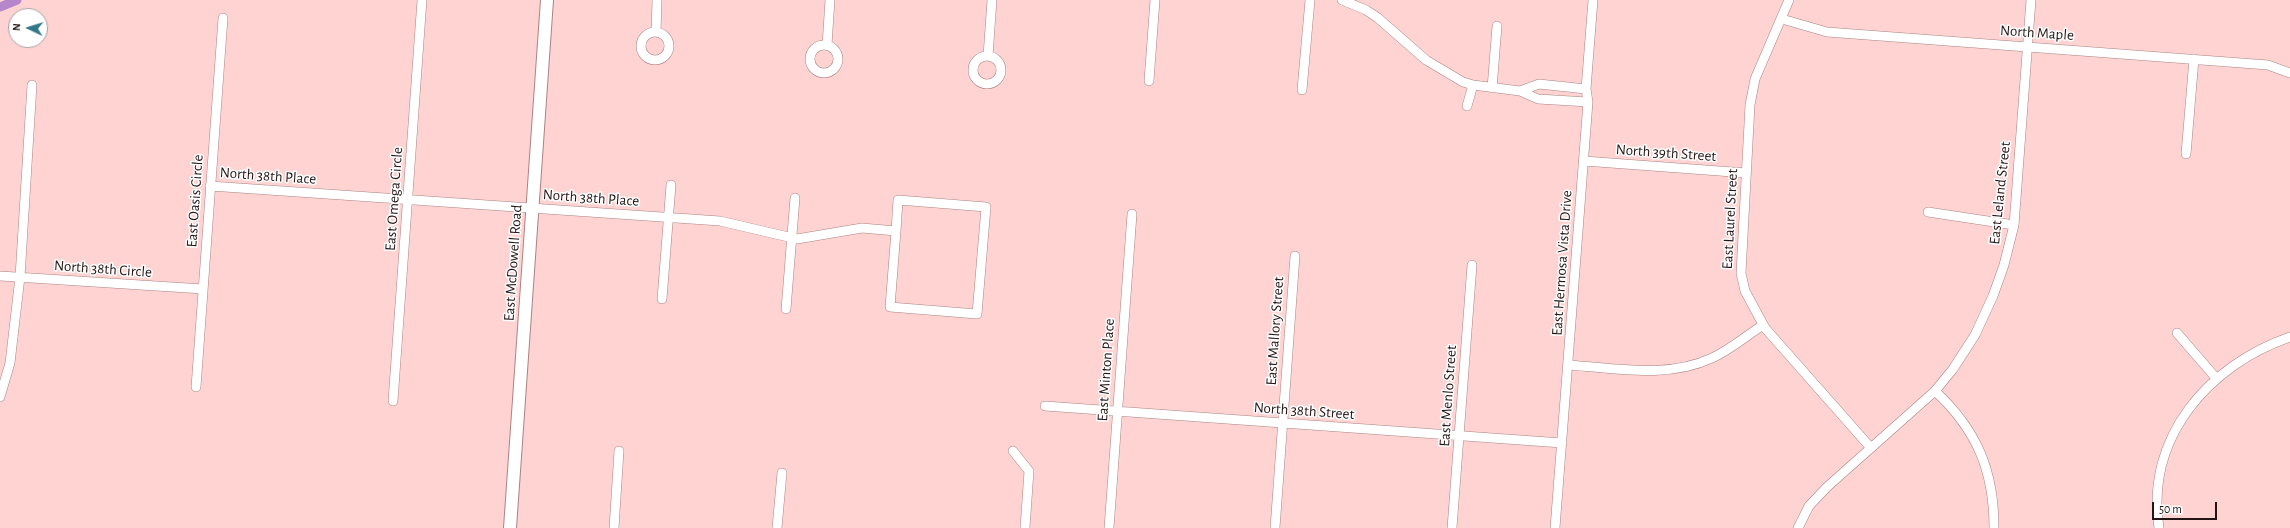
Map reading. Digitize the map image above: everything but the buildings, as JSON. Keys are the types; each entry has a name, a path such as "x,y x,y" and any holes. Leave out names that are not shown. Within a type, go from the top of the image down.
{"main road":[{"name":"East McDowell Road","path":"510,528 547,0"}],"street":[{"name":"East Omega Circle","path":"393,400 422,0"},
{"path":"656,32 657,0"},
{"path":"827,45 830,0"},
{"path":"988,56 992,0"},
{"path":"1149,81 1155,0"},
{"path":"1302,90 1310,0"},
{"path":"1342,0 1366,10 1378,18 1426,60 1473,85 1520,90 1539,84 1586,89"},
{"name":"East Hermosa Vista Drive","path":"1555,528 1584,161 1588,102 1586,89 1593,0"},
{"name":"East Laurel Street","path":"1789,0 1755,79 1750,105 1741,274 1744,291 1763,325 1871,448"},
{"name":"East Leland Street","path":"1798,528 1809,506 1822,492 1936,391 1953,370 1975,335 2004,265 2014,225 2031,0"},
{"name":"East Oasis Circle","path":"196,387 223,18"},
{"name":"North Maple","path":"1782,19 1827,32 2194,58 2268,65 2290,73"},
{"path":"1492,88 1497,26"},
{"path":"2186,154 2194,58"},
{"path":"0,396 10,363 20,277 32,85"},
{"path":"1467,106 1473,85"},
{"path":"1520,90 1538,99 1588,102"},
{"name":"North 39th Street","path":"1584,161 1746,173"},
{"path":"662,299 671,184"},
{"name":"North 38th Place","path":"210,186 720,221 797,239 862,228 896,231"},
{"path":"786,309 795,198"},
{"path":"898,200 986,208 977,314 890,307 896,231 898,200"},
{"path":"1928,212 2014,225"},
{"name":"East Minton Place","path":"1109,528 1132,214"},
{"name":"East Mallory Street","path":"1275,528 1295,256"},
{"name":"East Menlo Street","path":"1452,528 1472,265"},
{"name":"North 38th Circle","path":"0,276 203,289"},
{"path":"1568,365 1650,371 1691,366 1712,358 1732,347 1763,325"},
{"path":"2177,333 2216,378"},
{"path":"2159,528 2159,484 2169,446 2177,428 2192,402 2216,378 2252,353 2290,337"},
{"path":"1936,391 1959,414 1984,460 1991,482 1994,528"},
{"name":"North 38th Street","path":"1045,406 1562,443"},
{"path":"614,528 619,451"},
{"path":"1013,451 1029,471 1025,528"},
{"path":"777,528 782,473"}],"waterway":[{"path":"0,7 17,0"}]}
